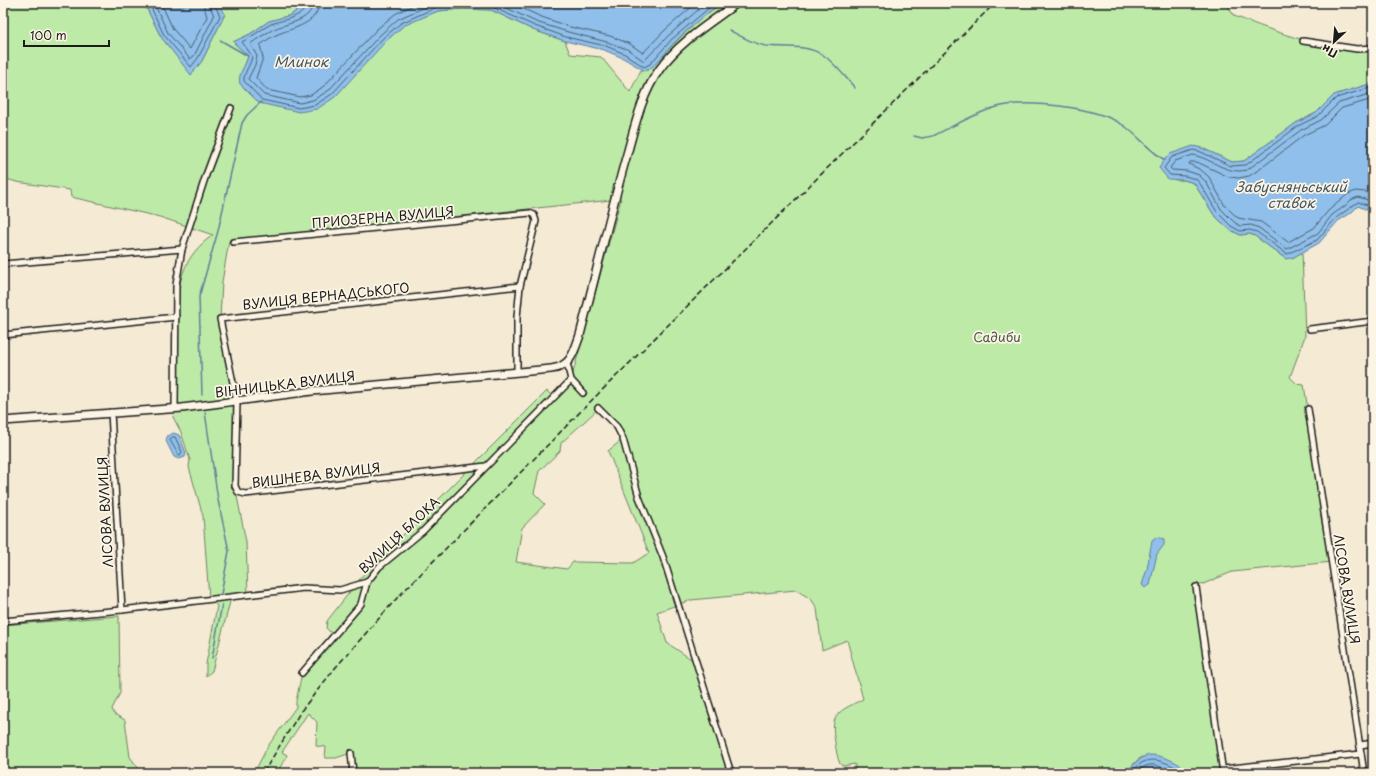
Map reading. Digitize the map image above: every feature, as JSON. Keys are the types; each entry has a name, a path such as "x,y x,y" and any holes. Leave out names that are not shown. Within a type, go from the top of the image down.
{"street":[{"path":"583,393 571,380 567,363 577,346 614,203 637,122 650,86 658,72 673,54 737,3"},
{"path":"1303,41 1358,49 1373,48"},
{"path":"175,408 176,285 182,249 206,175 231,108"},
{"name":"ПРИОЗЕРНА ВУЛИЦЯ","path":"233,242 530,213 534,215 536,221 520,286"},
{"path":"3,264 182,249"},
{"path":"517,372 517,317 520,286"},
{"name":"ВУЛИЦЯ ВЕРНАДСЬКОГО","path":"237,402 220,319 520,286"},
{"path":"3,335 176,317"},
{"path":"1310,329 1373,321"},
{"name":"ВІННИЦЬКА ВУЛИЦЯ","path":"3,421 237,402 312,391 559,368 567,363"},
{"name":"ВУЛИЦЯ БЛОКА","path":"3,621 122,610 304,588 340,590 367,582 379,567 423,530 571,380"},
{"name":"ВИШНЕВА ВУЛИЦЯ","path":"237,402 235,486 238,492 245,494 486,466"},
{"path":"598,408 617,427 623,439 639,497 663,557 731,773"},
{"name":"ЛІСОВА ВУЛИЦЯ","path":"1308,409 1364,773"},
{"name":"ЛІСОВА ВУЛИЦЯ","path":"111,412 122,610"},
{"path":"302,673 361,604 367,582"},
{"path":"1196,586 1223,771 1361,754"},
{"path":"1360,745 1373,743"},
{"path":"351,753 353,773"}],"green space":[{"name":"Садиби","path":"3,3 144,3 161,37 191,74 202,61 225,14 217,3 306,3 291,15 269,21 250,34 233,42 248,56 244,68 386,41 403,26 438,11 463,9 491,10 533,30 565,41 570,54 601,57 630,92 641,70 648,70 703,17 722,3 1226,3 1234,16 1302,40 1337,47 1373,48 1373,83 1334,95 1316,113 1296,123 1244,161 1232,162 1202,148 1175,180 1184,180 1194,183 1214,215 1229,229 1240,235 1250,234 1255,236 1283,257 1294,257 1302,251 1305,336 1290,377 1297,384 1304,385 1332,562 1232,572 1196,587 1223,773 1190,773 1163,758 1157,756 1146,756 1136,761 1127,773 855,773 855,764 843,766 840,764 834,732 835,719 838,714 842,710 863,699 847,640 822,650 817,608 811,599 796,590 691,600 657,612 667,643 697,663 731,773 353,773 351,753 336,758 325,758 326,747 316,746 317,722 308,713 282,752 287,755 277,773 254,773 268,746 296,707 302,673 333,635 326,628 327,621 363,575 547,391 554,398 571,380 621,199 229,241 222,282 220,319 237,402 235,486 246,542 248,594 231,598 212,671 206,676 206,664 217,606 209,598 203,516 189,467 190,460 181,432 173,417 175,408 177,314 181,279 191,256 213,235 160,217 71,197 70,190 17,182 3,178","holes":["598,409 620,431 623,439 608,451 649,553 633,563 573,562 567,569 516,562 522,528 545,504 534,493 539,471 560,451 561,443"]},
{"path":"119,616 120,693 112,709 114,714 125,720 130,757 142,773 3,773 3,625"}],"water":[{"path":"144,3 217,3 225,14 202,61 191,75 161,37"},
{"name":"Млинок","path":"306,3 722,3 692,26 672,45 654,66 645,71 623,58 604,50 565,41 533,30 491,10 463,9 438,11 403,26 386,41 335,97 317,109 299,112 259,103 240,84 239,80 241,73 248,56 233,42 250,34 269,21 291,15"},
{"name":"Забусняньський ставок","path":"1373,83 1373,207 1365,209 1358,206 1351,213 1338,221 1319,243 1294,257 1286,259 1255,236 1250,234 1240,235 1229,229 1214,215 1194,183 1184,180 1168,179 1159,168 1170,154 1193,146 1202,148 1232,162 1244,161 1296,123 1316,113 1334,95"},
{"path":"174,433 179,435 186,453 185,457 179,459 174,457 166,441 167,436"},
{"path":"1156,537 1164,539 1164,545 1157,554 1150,585 1145,588 1142,585 1147,569 1152,540"},
{"path":"1147,755 1158,756 1170,760 1190,773 1127,773 1137,761"}],"waterway":[{"path":"729,30 756,44 773,47 795,47 809,49 823,55 840,70 855,88"},
{"path":"220,40 248,56"},
{"path":"202,395 199,297 218,231 242,123 247,115 261,102"},
{"path":"914,136 922,138 933,136 973,116 997,107 1043,104 1079,109 1096,113 1111,119 1123,125 1165,160"},
{"path":"205,412 218,500 229,551 221,594"},
{"path":"212,658 222,604"}],"railway":[{"path":"263,773 301,711 336,667 398,597 591,401 995,3"}]}
